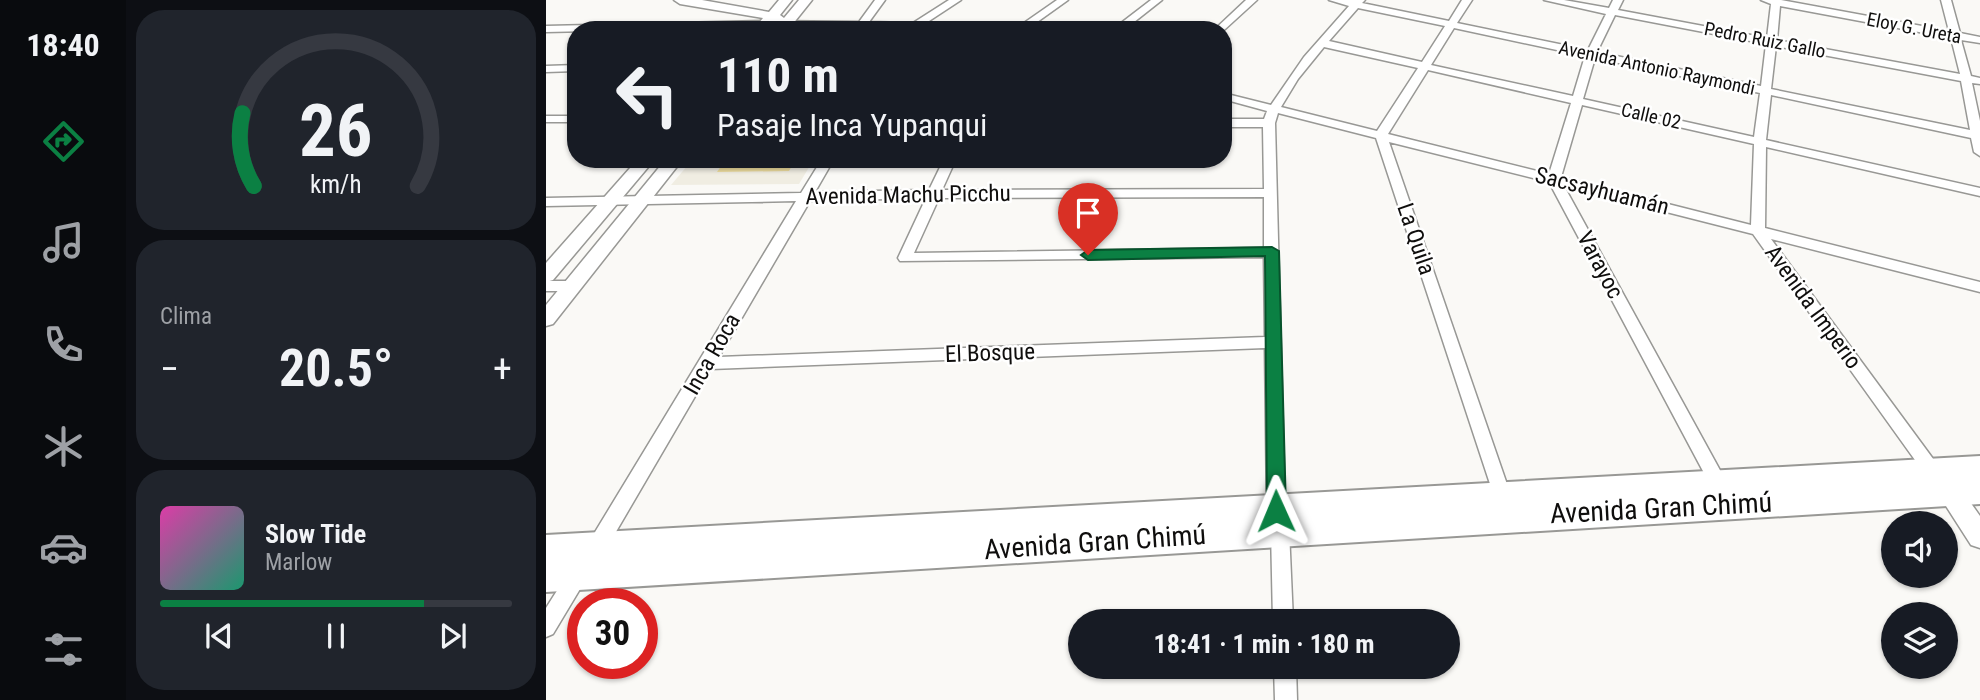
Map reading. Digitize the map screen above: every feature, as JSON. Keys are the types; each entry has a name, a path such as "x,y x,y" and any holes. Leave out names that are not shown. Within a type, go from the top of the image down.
{"highway":[{"name":"Avenida Gran Chimú","path":"546,551 574,566 1278,520 1954,485 1980,469"},
{"name":"Avenida Gran Chimú","path":"1278,520 1503,496 1718,483 1954,485"}],"street":[{"path":"680,0 755,21"},
{"path":"768,21 786,0"},
{"path":"788,21 806,0"},
{"path":"865,21 880,0"},
{"path":"924,21 956,0"},
{"path":"1032,21 1063,0"},
{"path":"1129,21 1157,0"},
{"path":"1229,21 1252,0"},
{"name":"Avenida Antonio Raymondi","path":"1334,0 1358,2 1452,26 1978,135"},
{"path":"1381,135 1467,0"},
{"name":"Pedro Ruiz Gallo","path":"1549,0 1614,6 1769,41 1980,81"},
{"path":"1946,0 1966,78 1980,152"},
{"name":"Eloy G. Ureta","path":"1773,1 1980,40"},
{"name":"Avenida Imperio","path":"1773,1 1767,92 1759,141 1758,231 1954,485 1980,537"},
{"path":"1282,609 1273,342 1270,116 1322,43 1358,2"},
{"path":"1554,178 1591,54 1614,6"},
{"path":"546,29 567,29"},
{"name":"Calle 02","path":"1322,43 1980,192"},
{"path":"546,69 567,68"},
{"name":"Sacsayhuamán","path":"1232,100 1270,116 1381,135 1980,287"},
{"path":"1232,122 1270,116"},
{"path":"546,119 567,119"},
{"name":"La Quila","path":"1381,135 1503,496"},
{"path":"546,275 639,168"},
{"path":"546,319 668,168"},
{"name":"Inca Roca","path":"546,627 574,566 707,363 822,168"},
{"path":"946,168 905,258 1272,251"},
{"name":"Varayoc","path":"1554,178 1718,483"},
{"name":"Avenida Machu Picchu","path":"546,202 934,194 1270,193"},
{"path":"546,286 573,286"},
{"name":"El Bosque","path":"707,363 1273,342"},
{"path":"1285,679 1286,700"}],"shaded area":[{"path":"685,168 809,168 799,184 671,185"},
{"path":"720,168 791,168 789,171 717,172"}],"route":[{"path":"1088,255 1272,251 1276,511"}]}
